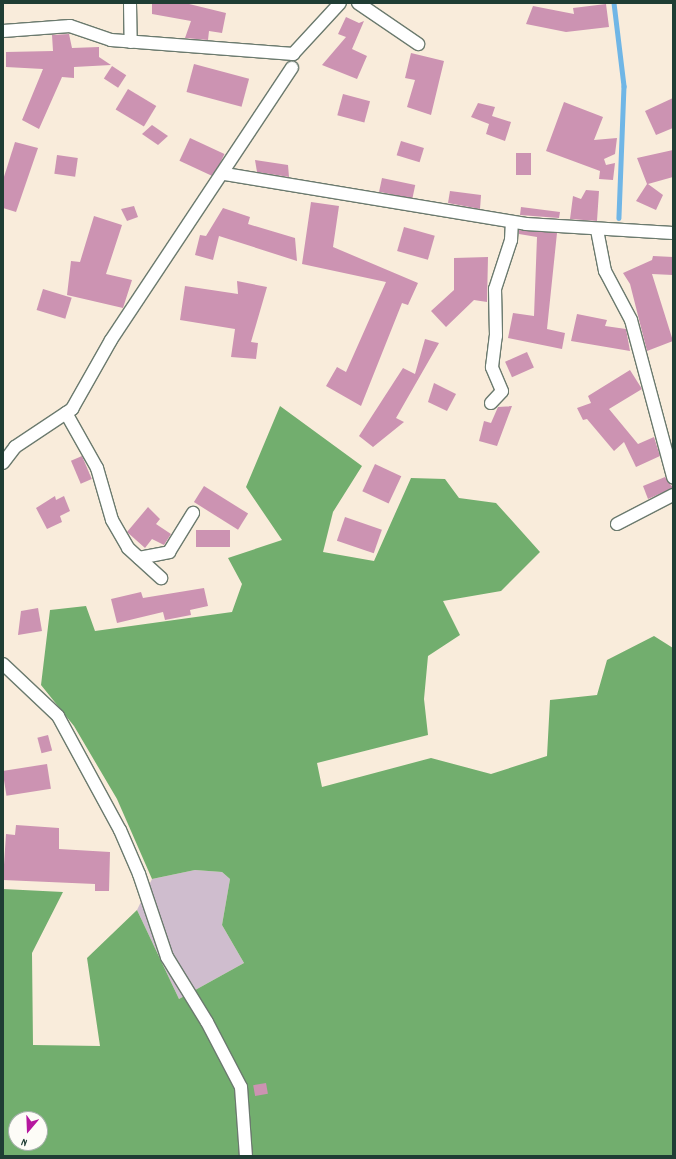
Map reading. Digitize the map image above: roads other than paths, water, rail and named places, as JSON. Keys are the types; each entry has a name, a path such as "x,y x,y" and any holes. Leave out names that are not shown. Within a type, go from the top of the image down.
{"street":[{"path":"130,3 131,42"},
{"path":"3,31 70,26 111,40 293,54 340,3"},
{"path":"358,3 418,44"},
{"path":"3,463 15,447 66,413 111,340 225,174 292,68"},
{"path":"225,174 512,222 597,230 673,233"},
{"path":"491,403 502,391 492,367 496,336 495,289 511,240 512,222"},
{"path":"597,230 605,271 631,320 673,477"},
{"path":"66,413 97,468 112,520 128,548 161,578"},
{"path":"617,524 673,494"},
{"path":"139,558 169,552 193,513"},
{"path":"3,664 58,716 120,830 167,957 207,1022 241,1087 246,1156"}],"waterway":[{"path":"614,3 624,86 619,218"}]}
